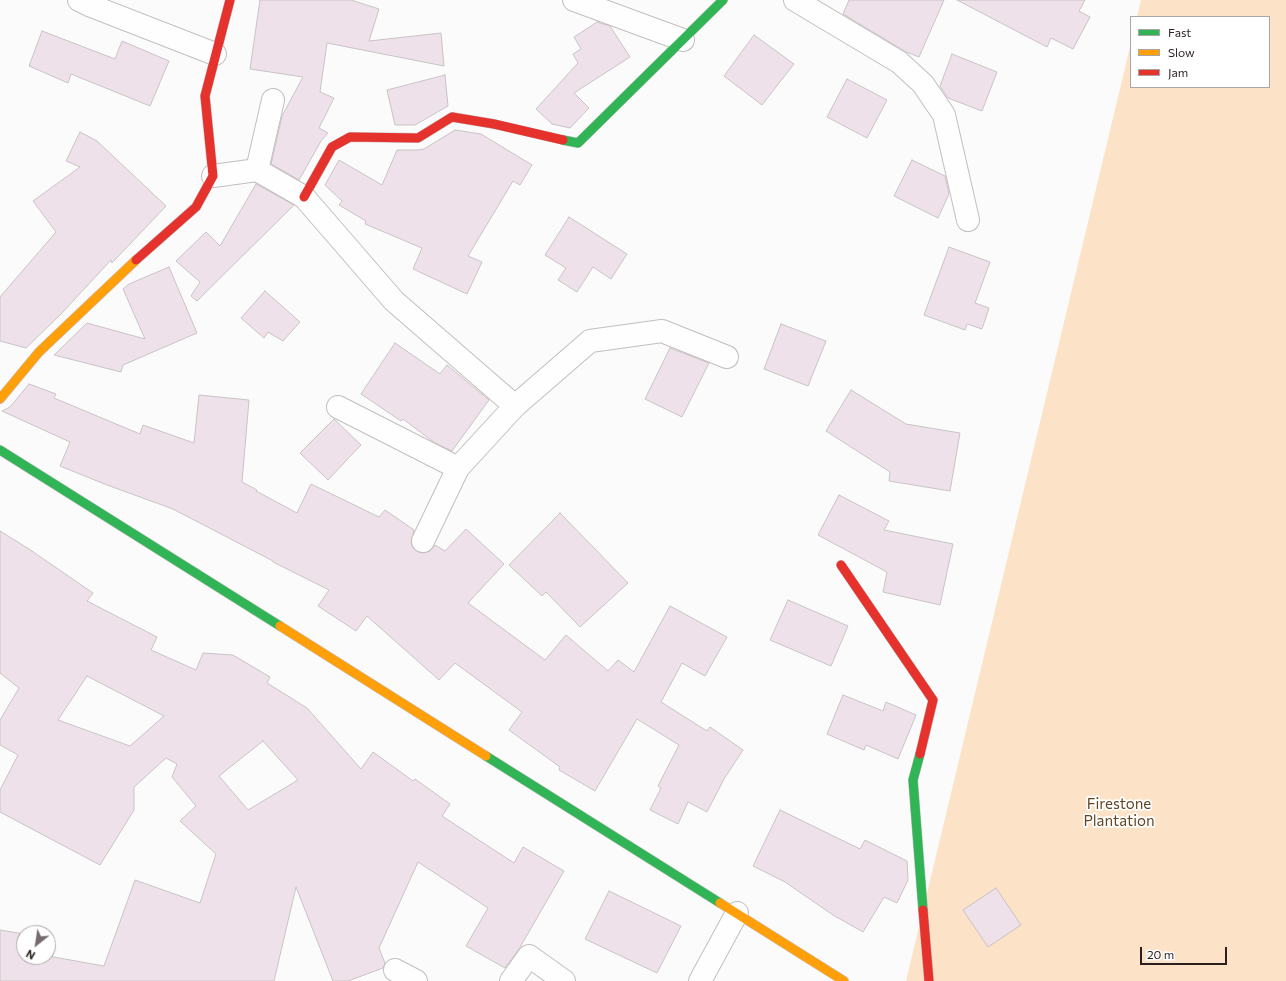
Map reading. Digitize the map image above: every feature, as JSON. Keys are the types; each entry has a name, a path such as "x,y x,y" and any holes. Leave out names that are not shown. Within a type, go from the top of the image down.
{"street":[{"path":"79,0 215,54"},
{"path":"0,399 39,352 137,259 196,207 213,176 205,96 230,0"},
{"path":"574,0 683,40"},
{"path":"304,197 332,147 350,137 418,138 452,117 494,124 578,143 723,0"},
{"path":"795,0 899,62 923,84 944,115 968,220"},
{"path":"257,170 273,100"},
{"path":"213,176 257,170 304,197 394,300 515,406"},
{"path":"422,541 458,468 515,406 590,341 662,331 727,356"},
{"path":"338,407 458,468"},
{"path":"0,450 844,981"},
{"path":"841,565 933,700 913,780 929,981"},
{"path":"700,981 737,913"},
{"path":"511,981 529,956 564,981"},
{"path":"395,970 416,981"}],"green space":[{"name":"Firestone Plantation","path":"1141,0 1286,0 1286,981 906,981 1130,47 1130,88 1270,88 1270,16 1137,16"}],"building":[{"path":"260,0 351,0 379,9 369,41 441,33 444,66 327,43 320,92 334,98 319,128 328,133 321,141 299,180 271,164 282,116 303,77 250,69"},
{"path":"849,0 944,0 919,57 906,52 843,14"},
{"path":"957,0 1085,0 1079,11 1090,17 1073,49 1051,38 1047,47"},
{"path":"597,22 610,26 630,57 574,93 589,108 570,128 552,124 536,109 578,63 573,54 581,49 574,37"},
{"path":"42,31 115,59 122,41 169,61 150,106 71,74 68,83 29,66"},
{"path":"754,35 794,64 762,105 724,76"},
{"path":"952,54 997,72 982,111 948,98 940,86"},
{"path":"445,75 448,106 415,125 395,125 387,90"},
{"path":"847,79 887,100 867,138 827,117"},
{"path":"455,130 481,134 532,165 520,185 513,181 468,256 482,262 467,294 413,269 422,248 365,224 366,221 339,205 342,201 325,185 339,160 382,185 397,150 424,149"},
{"path":"80,132 97,141 166,206 112,263 111,260 61,314 26,348 0,341 0,297 56,232 33,201 80,167 66,161"},
{"path":"912,160 945,176 949,194 938,218 894,196"},
{"path":"256,184 294,205 197,301 191,296 200,282 176,261 206,232 220,246"},
{"path":"569,217 627,254 611,279 593,267 577,292 558,280 566,268 545,255"},
{"path":"949,247 990,262 975,303 989,308 982,329 967,324 965,330 924,315"},
{"path":"169,267 197,333 123,365 121,372 54,355 87,323 145,339 123,289 129,284"},
{"path":"265,291 300,322 283,341 268,332 264,338 241,318"},
{"path":"781,324 826,341 808,386 764,369"},
{"path":"395,343 440,374 447,365 489,400 452,451 435,443 403,419 401,421 361,394"},
{"path":"670,348 709,363 682,417 645,399"},
{"path":"29,384 56,394 54,398 140,434 143,425 194,443 199,395 249,400 242,482 297,513 311,484 379,517 385,510 414,530 411,542 413,548 418,552 424,553 430,551 435,545 445,551 466,529 504,564 468,603 545,660 566,635 608,671 618,660 634,672 670,606 727,637 705,676 682,663 661,702 707,731 710,727 743,750 724,779 707,812 688,802 678,824 650,810 661,788 658,786 679,745 637,719 595,791 559,770 560,767 509,730 522,712 455,663 439,680 367,616 356,631 318,606 329,590 173,509 60,466 70,442 2,411 10,407"},
{"path":"851,390 906,424 960,433 950,491 889,481 890,472 826,431"},
{"path":"334,419 361,445 328,480 300,453"},
{"path":"839,495 889,521 884,530 953,544 940,605 883,592 887,572 818,535"},
{"path":"560,513 628,583 580,627 546,592 542,596 509,565"},
{"path":"0,531 93,593 87,601 157,637 151,650 196,670 203,653 233,655 270,677 267,683 307,708 361,769 373,752 413,781 415,779 450,804 442,816 514,863 523,847 564,871 519,949 505,968 466,946 488,908 418,862 379,948 385,963 383,968 348,981 333,981 296,887 274,981 0,981 0,930 16,933 16,965 56,965 56,957 104,966 135,880 200,903 216,854 180,821 196,806 172,777 177,764 166,758 134,787 134,810 100,865 0,812 0,790 18,755 0,745 0,720 19,688 0,673","holes":["87,676 164,716 130,746 58,720","263,741 298,780 248,810 219,776"]},
{"path":"788,600 848,626 831,666 770,640"},
{"path":"843,695 883,711 886,702 916,715 898,759 866,745 864,750 827,734"},
{"path":"780,810 860,849 865,840 907,861 908,880 897,903 884,897 863,932 833,915 785,882 753,866"},
{"path":"996,888 1021,925 988,947 963,910"},
{"path":"609,891 681,926 657,973 585,939"}],"traffic: fast":[{"path":"563,140 578,143 723,0"},
{"path":"0,450 280,626"},
{"path":"920,754 913,780 923,910"},
{"path":"486,756 720,903"}],"traffic: slow":[{"path":"0,399 39,352 136,260"},
{"path":"280,626 486,756"},
{"path":"720,903 844,981"}],"traffic: jam":[{"path":"136,260 196,207 213,176 205,96 230,0"},
{"path":"304,197 332,147 350,137 418,138 452,117 494,124 563,140"},
{"path":"841,565 933,700 920,754"},
{"path":"923,910 929,981"}]}
